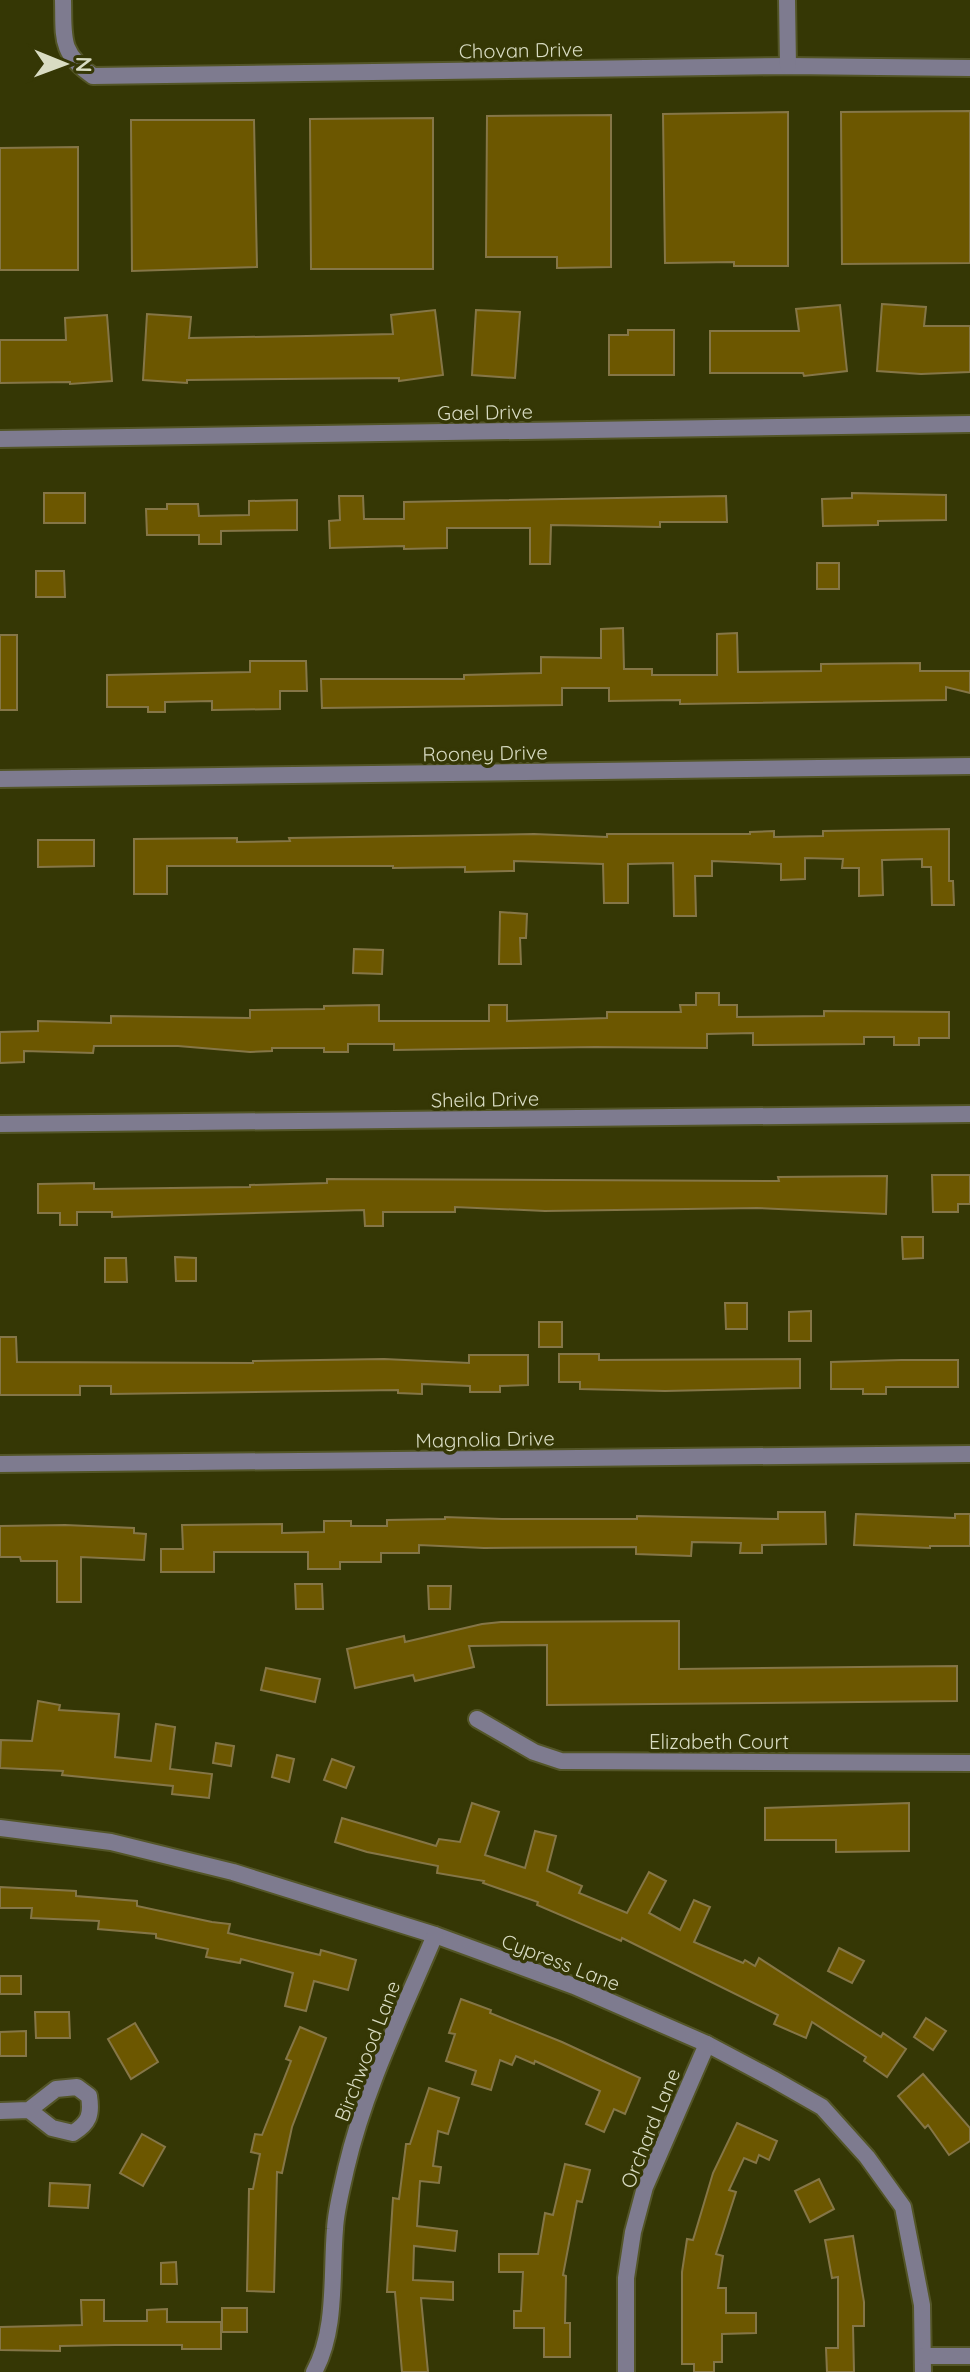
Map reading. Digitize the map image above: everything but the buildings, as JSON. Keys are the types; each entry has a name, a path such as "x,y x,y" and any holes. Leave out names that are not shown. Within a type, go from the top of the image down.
{"street":[{"name":"Chovan Drive","path":"63,0 64,45 76,65 93,76 788,66 970,68"},
{"path":"787,0 788,66"},
{"name":"Gael Drive","path":"0,439 970,424"},
{"name":"Rooney Drive","path":"0,779 970,766"},
{"name":"Sheila Drive","path":"0,1124 970,1114"},
{"name":"Magnolia Drive","path":"0,1464 970,1454"},
{"name":"Elizabeth Court","path":"477,1719 534,1752 561,1761 970,1763"},
{"name":"Cypress Lane","path":"0,1828 111,1842 233,1872 435,1935 574,1986 707,2044 822,2107 867,2157 903,2207 922,2305 923,2364"},
{"name":"Birchwood Lane","path":"314,2372 324,2354 329,2326 335,2224 346,2167 367,2097 435,1935"},
{"name":"Orchard Lane","path":"626,2372 626,2278 633,2232 645,2187 707,2044"},
{"path":"0,2111 29,2110"},
{"path":"923,2364 970,2356"}]}
